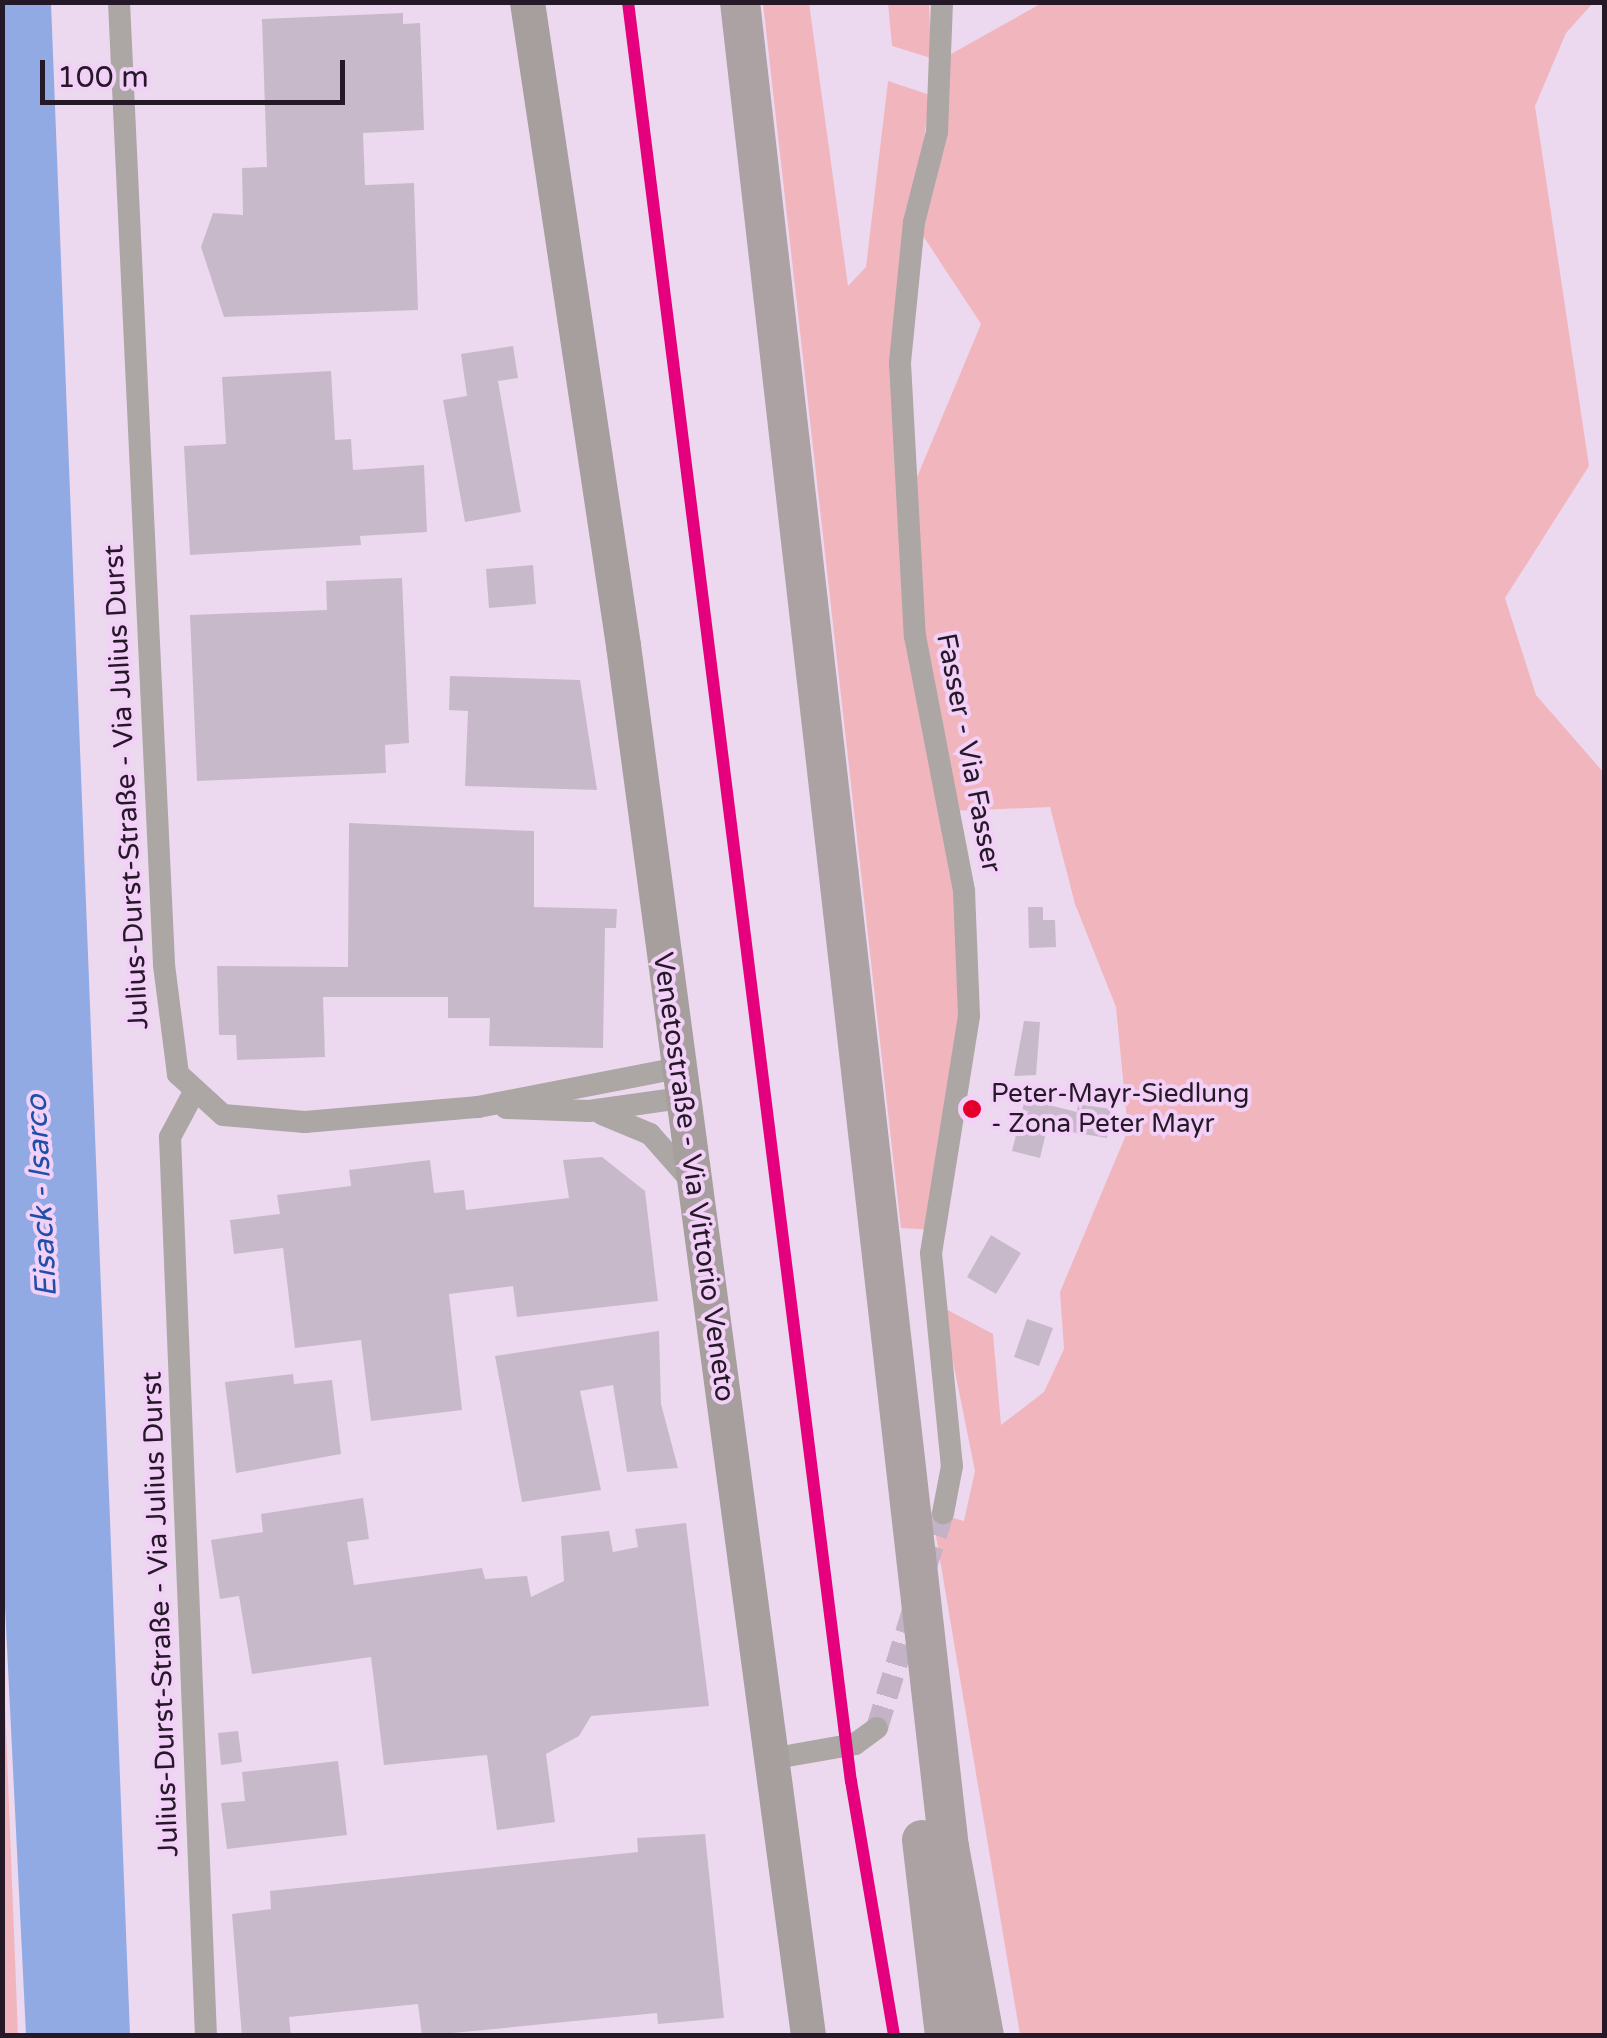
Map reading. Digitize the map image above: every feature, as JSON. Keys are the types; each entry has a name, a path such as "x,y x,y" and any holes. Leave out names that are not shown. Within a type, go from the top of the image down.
{"highway":[{"path":"713,2 944,2036"},
{"path":"740,2 949,1848 984,2036"}],"main road":[{"name":"Venetostraße - Via Vittorio Veneto","path":"527,2 776,1758 808,2036"}],"street":[{"name":"Julius-Durst-Straße - Via Julius Durst","path":"120,2 164,965 170,1050 193,1094 170,1138 206,2036"},
{"name":"Fasser - Via Fasser","path":"942,2 936,132 914,222 900,364 915,636 964,891 968,1016 931,1253 952,1466 943,1513"},
{"path":"193,1094 223,1115 256,1122 478,1107 680,1083"},
{"path":"589,1111 680,1083"},
{"path":"478,1107 589,1111 650,1134 695,1185"},
{"path":"776,1758 856,1744 876,1728"}],"shaded area":[{"path":"763,3 809,3 848,286 866,267 888,81 930,95 913,221 944,58 1042,3 1593,3 1566,33 1535,106 1589,466 1505,598 1536,695 1604,773 1604,2035 1020,2035 932,1512 964,1521 975,1471 942,1307 993,1334 1001,1425 1044,1392 1064,1349 1060,1292 1128,1130 1116,1007 1075,904 1050,807 952,811 969,1016 933,1230 901,1228","holes":["914,222 981,324 905,506"]},
{"path":"888,3 929,3 931,58 892,46"},
{"path":"3,1653 18,2035 18,2036 2,2035"}],"water":[{"name":"Eisack - Isarco","path":"2,3 51,3 130,2035 26,2035 2,1545"}],"building":[{"path":"403,13 403,24 420,23 424,130 363,133 365,185 414,183 418,310 224,317 201,247 213,213 243,215 242,168 267,167 262,19"},
{"path":"513,346 518,378 498,381 521,512 465,522 443,400 467,396 461,354"},
{"path":"331,371 335,440 351,439 353,470 424,465 427,532 360,536 361,545 190,555 184,446 226,444 222,377"},
{"path":"533,565 536,604 489,608 486,569"},
{"path":"402,578 409,743 385,745 386,773 197,781 190,615 327,610 326,581"},
{"path":"450,676 580,680 597,790 465,786 468,711 449,710"},
{"path":"349,823 534,831 534,907 617,909 616,928 605,928 603,1048 489,1046 490,1018 448,1018 448,997 323,997 325,1057 237,1060 236,1035 219,1035 217,966 348,967"},
{"path":"1028,907 1043,907 1043,920 1055,920 1056,947 1029,948"},
{"path":"1024,1021 1040,1022 1036,1075 1014,1076"},
{"path":"1025,1099 1077,1112 1078,1104 1111,1109 1107,1138 1047,1128 1040,1158 1012,1151"},
{"path":"602,1157 645,1191 658,1301 517,1317 513,1286 449,1294 462,1410 371,1421 361,1340 295,1348 283,1248 234,1254 230,1220 280,1214 277,1195 351,1186 349,1170 430,1160 434,1193 464,1190 466,1210 569,1198 563,1160"},
{"path":"991,1235 1021,1253 996,1294 967,1277"},
{"path":"1027,1319 1053,1328 1039,1366 1014,1357"},
{"path":"659,1331 661,1404 678,1468 627,1472 613,1385 580,1391 601,1490 522,1502 495,1356"},
{"path":"293,1374 294,1384 332,1380 341,1454 236,1473 225,1382"},
{"path":"363,1498 369,1539 347,1542 354,1585 482,1568 485,1579 527,1576 531,1597 564,1581 561,1536 609,1531 613,1552 638,1547 635,1529 686,1523 709,1706 591,1716 579,1736 546,1754 555,1822 497,1830 487,1755 384,1765 371,1657 252,1674 239,1596 220,1599 211,1540 263,1532 261,1514"},
{"path":"238,1731 242,1762 221,1765 218,1733"},
{"path":"338,1761 347,1835 227,1849 221,1803 245,1801 242,1772"},
{"path":"705,1834 724,2018 658,2024 657,2013 422,2036 418,2004 289,2017 291,2036 242,2036 232,1914 271,1909 270,1891 638,1852 637,1838"}],"tunnel":[{"path":"926,1567 943,1513"},
{"path":"877,1728 914,1607"}],"transit line":[{"path":"628,2 851,1781 894,2036"}],"place":[{"name":"Peter-Mayr-Siedlung - Zona Peter Mayr","path":"972,1109"}]}
